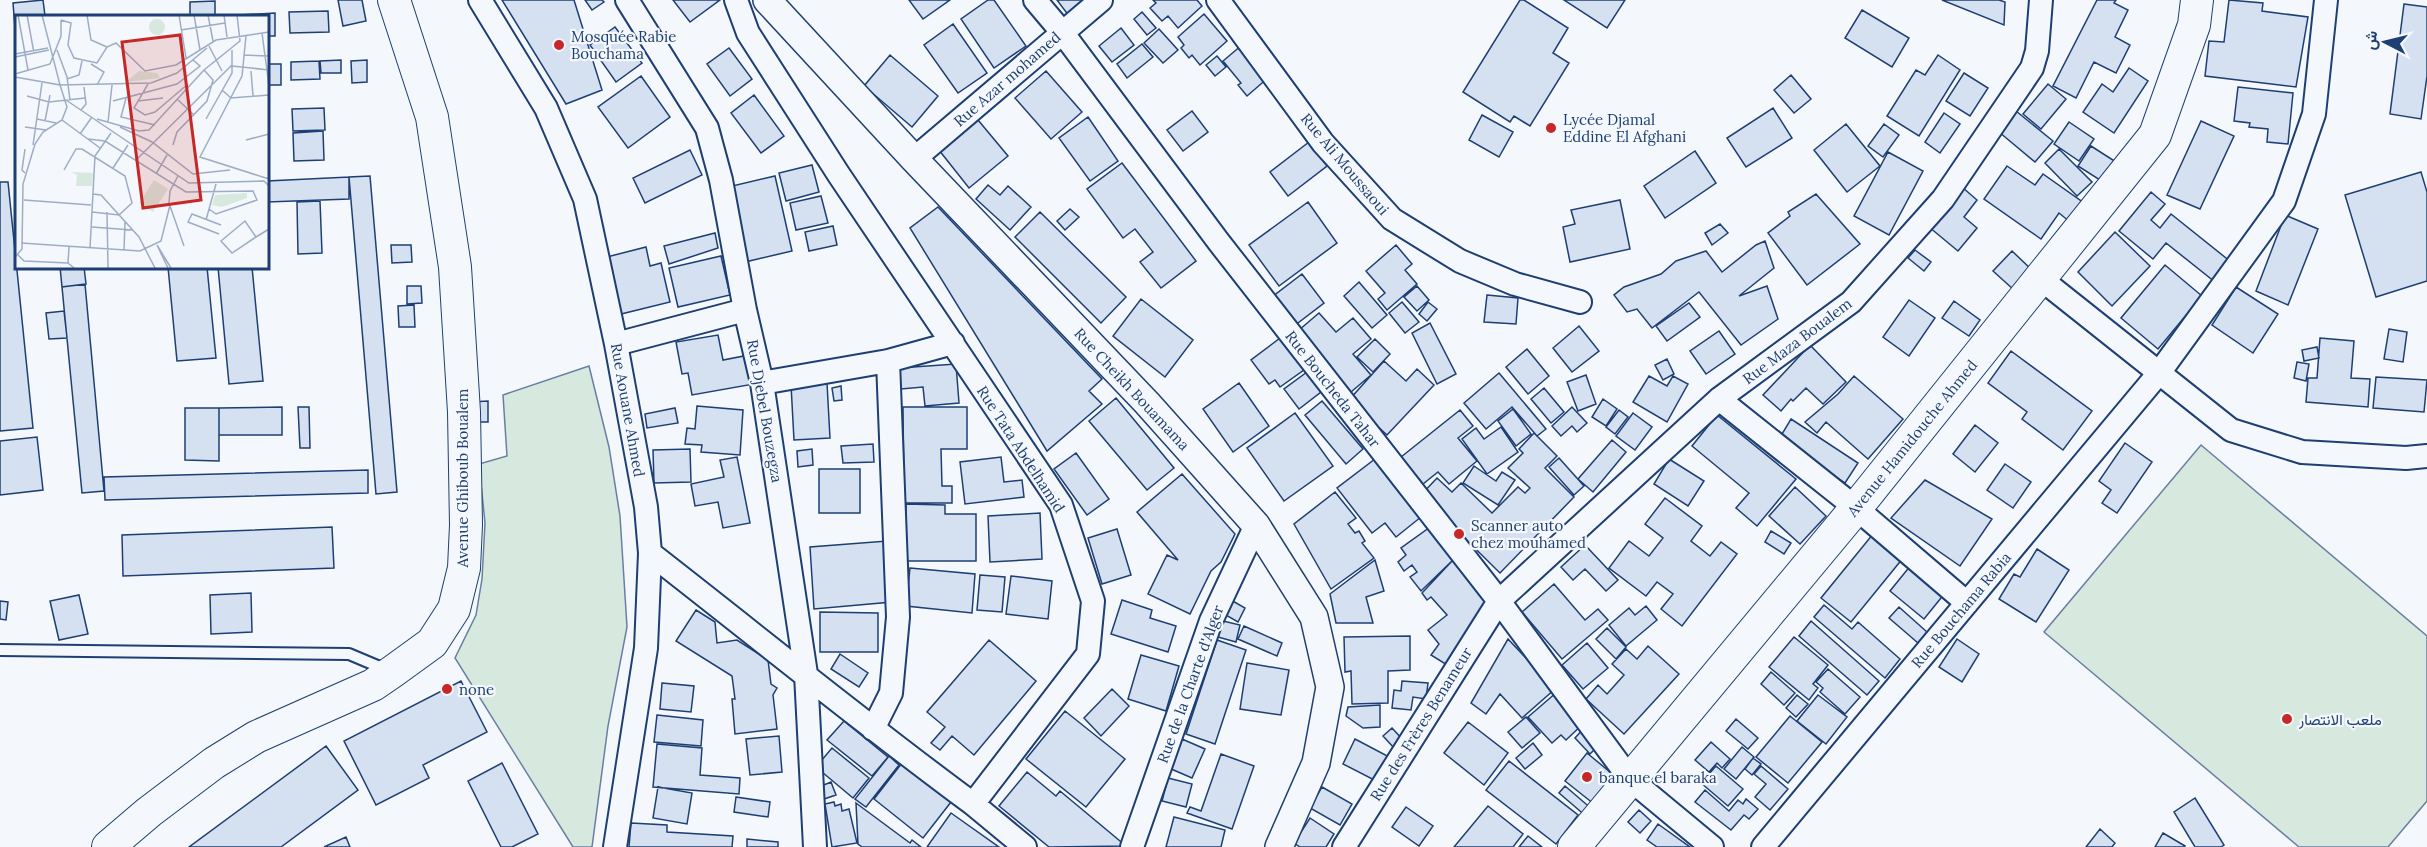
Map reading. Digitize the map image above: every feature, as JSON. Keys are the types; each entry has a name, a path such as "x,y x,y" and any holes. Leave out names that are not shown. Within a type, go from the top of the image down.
{"main road":[{"name":"Avenue Ghiboub Boualem","path":"108,847 149,812 214,764 256,737 373,685 392,672 432,643 454,609 464,568 466,525 464,412 455,267 432,117 394,0"},
{"name":"Avenue Hamidouche Ahmed","path":"1574,847 1856,508 2155,135 2194,25 2196,0"}],"street":[{"name":"Rue Aouane Ahmed","path":"480,0 546,108 585,199 616,344 646,507 650,553 646,648 615,847"},
{"name":"Rue Djebel Bouzegza","path":"627,0 707,128 721,180 762,383 806,674 815,847"},
{"name":"Rue Tata Abdelhamid","path":"736,0 748,33 839,175 1061,505 1093,601 1088,654 973,804"},
{"name":"Rue Cheikh Bouamama","path":"767,0 914,159 1147,403 1256,525 1314,617 1330,687 1316,763 1279,847"},
{"name":"Rue Boucheda Tahar","path":"1035,0 1062,32 1218,241 1499,602 1630,779 1712,847"},
{"name":"Rue Azar mohamed","path":"914,159 1101,0"},
{"name":"Rue Ali Moussaoui","path":"1218,0 1323,143 1392,219 1460,261 1515,284 1580,302"},
{"name":"Rue Maza Boualem","path":"1499,602 1719,399 1851,302 1943,199 2032,68 2037,51 2041,0"},
{"name":"Rue Bouchama Rabia","path":"1763,847 2159,373 2284,201 2314,114 2326,0"},
{"path":"2041,279 2231,430 2302,452 2406,458 2427,456"},
{"path":"616,344 746,310"},
{"path":"762,383 888,361 952,343"},
{"path":"873,729 891,693 898,617 888,361"},
{"path":"1719,399 1856,508 1967,603"},
{"name":"Rue de la Charte d'Alger","path":"1132,847 1211,621 1256,525"},
{"path":"650,553 1025,847"},
{"name":"Rue des Frères Benameur","path":"1344,847 1499,602"}],"lane":[{"path":"0,650 350,654 392,672"}],"shaded area":[{"path":"589,366 609,447 620,516 627,627 608,726 592,847 573,847 455,658 476,615 482,579 485,523 479,464 507,456 503,395"},
{"name":"ملعب الانتصار","path":"2201,445 2427,636 2427,801 2388,847 2299,847 2044,632"}],"building":[{"path":"43,0 45,15 15,15 15,28 13,3"},
{"path":"338,0 362,0 366,21 343,26"},
{"name":"Mosquée Rabie Bouchama","path":"502,0 574,0 602,90 566,104"},
{"path":"585,0 602,0 604,2 592,10"},
{"path":"673,0 720,0 690,22"},
{"path":"909,0 950,0 923,19"},
{"path":"988,0 994,0 1026,46 994,68 961,19"},
{"path":"1057,0 1090,0 1069,16"},
{"path":"1153,0 1197,0 1202,6 1178,28 1168,16 1162,21 1150,8 1156,3"},
{"path":"1520,0 1524,0 1568,28 1553,53 1569,63 1530,126 1514,116 1510,122 1463,92"},
{"path":"1564,0 1625,0 1607,28"},
{"path":"1942,0 1999,0 2005,2 2004,25"},
{"path":"2097,0 2116,0 2114,3 2128,10 2115,37 2130,45 2116,73 2094,62 2076,98 2053,86"},
{"path":"2229,0 2263,3 2262,11 2308,17 2296,87 2205,76 2209,41 2224,42"},
{"path":"215,1 215,15 190,15 190,2"},
{"path":"2404,4 2427,7 2427,76 2421,119 2390,114"},
{"path":"1862,10 1909,38 1892,67 1845,38"},
{"path":"328,11 329,32 290,33 289,12"},
{"path":"1142,12 1156,28 1147,35 1134,19"},
{"path":"275,13 275,36 268,36 268,15 240,15"},
{"path":"1204,14 1227,41 1200,65 1192,55 1189,58 1181,48 1184,45 1178,37"},
{"path":"953,24 987,73 958,93 924,45"},
{"path":"615,27 642,63 616,82 590,45"},
{"path":"1121,28 1134,45 1112,62 1099,46"},
{"path":"1159,29 1178,50 1163,63 1144,43"},
{"path":"1142,44 1153,57 1127,78 1117,64"},
{"path":"1242,45 1269,77 1247,96 1238,85 1241,83 1223,61"},
{"path":"729,48 752,79 730,96 707,64"},
{"path":"890,55 938,96 912,127 864,86"},
{"path":"1938,55 1960,70 1919,136 1887,116 1916,70 1925,75"},
{"path":"1217,56 1226,67 1215,76 1206,65"},
{"path":"341,60 341,73 321,73 320,61"},
{"path":"367,60 367,82 352,83 351,61"},
{"path":"319,61 320,79 291,80 291,62"},
{"path":"268,64 281,64 281,85 268,85"},
{"path":"2129,68 2148,81 2114,133 2083,112 2102,84 2113,92"},
{"path":"1046,71 1082,112 1051,139 1015,98"},
{"path":"1964,73 1988,88 1970,116 1946,101"},
{"path":"1791,75 1811,99 1794,113 1774,90"},
{"path":"641,76 670,117 628,148 598,107"},
{"path":"2048,84 2066,99 2041,129 2023,114"},
{"path":"2238,87 2293,93 2288,144 2267,142 2268,129 2249,127 2250,123 2234,121"},
{"path":"754,95 784,136 761,153 731,113"},
{"path":"324,108 325,130 293,131 292,109"},
{"path":"1773,108 1792,138 1746,167 1727,138"},
{"path":"1192,111 1208,132 1183,151 1167,130"},
{"path":"2016,111 2053,141 2035,162 1999,132"},
{"path":"1944,113 1960,124 1940,153 1925,142"},
{"path":"973,114 1008,156 969,188 935,145"},
{"path":"1482,115 1513,132 1499,157 1469,140"},
{"path":"1088,117 1118,161 1090,181 1059,138"},
{"path":"2201,121 2234,136 2200,209 2167,195"},
{"path":"2069,122 2094,139 2079,161 2054,144"},
{"path":"1846,124 1880,166 1847,192 1814,150"},
{"path":"1884,124 1899,135 1883,157 1868,146"},
{"path":"323,131 324,160 294,161 293,133"},
{"path":"1309,142 1327,166 1288,196 1270,172"},
{"path":"2091,146 2116,162 2103,182 2078,166"},
{"path":"2059,149 2092,182 2077,196 2045,163"},
{"path":"690,150 702,175 645,203 633,178"},
{"path":"1695,151 1716,183 1665,218 1644,186"},
{"path":"1888,152 1923,171 1889,235 1854,216"},
{"path":"1122,163 1196,261 1161,288 1140,262 1153,252 1135,229 1123,238 1087,189"},
{"path":"812,165 819,192 786,201 779,173"},
{"path":"2007,166 2035,185 2043,174 2084,203 2070,222 2059,213 2041,239 1984,199"},
{"path":"2421,172 2427,192 2427,281 2376,297 2345,195"},
{"path":"370,176 397,492 376,494 349,177"},
{"path":"775,176 792,251 745,262 728,187"},
{"path":"349,177 349,199 268,202 268,181"},
{"path":"0,182 8,182 33,428 0,431"},
{"path":"988,185 1000,195 1008,186 1031,207 1010,230 976,199"},
{"path":"1962,187 1977,200 1964,217 1977,228 1958,251 1929,227"},
{"path":"2151,192 2165,204 2151,220 2160,228 2171,214 2231,262 2215,282 2166,243 2153,259 2119,231"},
{"path":"1816,194 1860,244 1807,285 1768,233 1790,216 1788,212"},
{"path":"821,196 828,223 796,230 790,203"},
{"path":"1620,200 1630,249 1570,262 1563,227 1575,224 1571,210"},
{"path":"320,201 322,253 298,254 297,202"},
{"path":"1308,202 1337,243 1279,286 1249,245"},
{"path":"938,207 1102,379 1089,391 1102,404 1047,451 910,228"},
{"path":"1070,209 1079,217 1065,230 1057,221"},
{"path":"1040,212 1126,297 1101,323 1015,237"},
{"path":"2285,215 2318,229 2288,305 2256,291"},
{"path":"1720,224 1728,233 1712,245 1705,233"},
{"path":"833,226 837,245 809,251 805,232"},
{"path":"2115,232 2150,266 2112,306 2078,272"},
{"path":"715,233 718,248 669,264 664,246"},
{"path":"1765,241 1774,268 1739,296 1767,286 1778,319 1741,345 1699,292 1652,328 1637,309 1627,312 1614,295 1624,287 1661,274 1676,261 1706,251 1722,272 1756,245"},
{"path":"391,245 411,245 412,262 392,263"},
{"path":"1396,245 1412,264 1405,270 1417,284 1387,310 1378,299 1385,293 1366,271"},
{"path":"646,247 650,266 661,263 670,302 617,315 603,258"},
{"path":"1915,250 1931,262 1924,271 1908,258"},
{"path":"2012,251 2032,270 2014,290 1993,271"},
{"path":"721,256 730,295 678,307 669,268"},
{"path":"2165,265 2202,296 2158,349 2121,318"},
{"path":"60,268 84,268 86,284 62,287"},
{"path":"168,268 207,268 216,358 177,361"},
{"path":"218,268 252,268 263,381 229,384"},
{"path":"1302,274 1324,303 1294,326 1272,297"},
{"path":"1359,282 1387,315 1372,328 1344,296"},
{"path":"85,284 104,491 82,493 62,287"},
{"path":"407,286 421,286 422,303 407,304"},
{"path":"1417,286 1429,300 1417,311 1404,297"},
{"path":"2236,287 2278,314 2253,353 2212,325"},
{"path":"1487,295 1518,298 1516,324 1484,322"},
{"path":"1141,299 1193,340 1165,377 1113,336"},
{"path":"1909,300 1935,318 1909,356 1883,337"},
{"path":"1954,301 1980,320 1969,336 1942,318"},
{"path":"1402,302 1419,322 1405,333 1389,313"},
{"path":"1428,302 1437,309 1427,321 1419,314"},
{"path":"1689,303 1700,317 1667,341 1656,326"},
{"path":"414,305 415,327 399,327 398,306"},
{"path":"64,311 67,338 49,339 46,313"},
{"path":"1319,313 1336,332 1353,318 1371,339 1353,354 1371,375 1351,392 1299,330"},
{"path":"1430,323 1456,374 1437,384 1412,333"},
{"path":"1579,326 1599,351 1572,372 1553,348"},
{"path":"2389,329 2407,332 2403,362 2384,359"},
{"path":"1719,331 1735,354 1706,374 1690,351"},
{"path":"718,335 723,360 749,355 754,384 692,395 688,373 682,374 676,342"},
{"path":"1284,335 1308,367 1280,387 1275,380 1269,384 1251,360"},
{"path":"2320,338 2354,341 2351,378 2370,379 2368,407 2306,402 2308,378 2317,378"},
{"path":"1375,339 1390,354 1373,372 1357,357"},
{"path":"1810,345 1846,382 1823,404 1806,388 1793,401 1791,399 1781,411 1763,395"},
{"path":"2317,347 2319,358 2304,361 2302,350"},
{"path":"1527,349 1549,376 1528,394 1506,367"},
{"path":"2011,351 2092,411 2063,450 2022,419 2027,412 1988,383"},
{"path":"1667,359 1674,374 1663,380 1655,365"},
{"path":"1384,361 1406,381 1417,369 1434,385 1387,435 1349,400"},
{"path":"2297,362 2309,364 2306,381 2294,378"},
{"path":"956,364 959,403 925,406 923,387 901,389 899,368"},
{"path":"1307,372 1321,392 1299,409 1284,389"},
{"path":"1499,373 1546,429 1537,436 1512,407 1486,429 1464,403"},
{"path":"1586,375 1596,404 1578,411 1567,382"},
{"path":"1649,376 1667,386 1673,376 1688,384 1667,422 1633,402"},
{"path":"1854,376 1903,419 1868,459 1826,422 1817,433 1805,422 1838,394"},
{"path":"2376,377 2427,380 2424,412 2373,408"},
{"path":"827,383 830,438 794,440 791,385"},
{"path":"1239,383 1269,426 1233,452 1203,409"},
{"path":"841,386 842,400 834,401 832,388"},
{"path":"1544,388 1564,412 1551,423 1531,399"},
{"path":"1116,398 1174,468 1147,490 1089,421"},
{"path":"1603,399 1617,409 1606,426 1592,417"},
{"path":"488,401 488,422 471,422 471,402"},
{"path":"1322,401 1363,449 1346,464 1305,415"},
{"path":"697,406 743,410 740,455 701,452 702,445 685,444 687,428 695,429"},
{"path":"282,407 282,435 219,435 219,408"},
{"path":"298,407 309,407 310,448 300,448"},
{"path":"903,407 967,407 967,449 941,449 942,486 952,486 952,503 904,503"},
{"path":"1572,407 1587,423 1577,432 1572,426 1561,436 1552,426"},
{"path":"185,408 219,408 219,461 185,460"},
{"path":"675,408 678,423 647,428 645,414"},
{"path":"1513,409 1531,434 1516,446 1498,421"},
{"path":"1460,410 1473,426 1458,438 1477,461 1449,484 1438,472 1423,484 1401,457"},
{"path":"1619,410 1628,417 1615,434 1606,427"},
{"path":"1295,413 1333,466 1284,501 1247,448"},
{"path":"1633,413 1652,427 1635,450 1616,436"},
{"path":"1717,415 1796,479 1757,526 1736,508 1749,493 1692,446"},
{"path":"1791,419 1858,463 1845,483 1779,439"},
{"path":"1975,425 1998,443 1975,472 1953,454"},
{"path":"1501,427 1518,452 1487,474 1462,439 1476,428 1484,439"},
{"path":"1534,433 1557,456 1545,468 1574,497 1500,573 1421,495 1437,478 1452,492 1461,483 1492,513 1518,487 1525,493 1530,488 1508,468 1523,453 1519,449"},
{"path":"37,437 43,490 0,495 0,441"},
{"path":"1612,440 1626,452 1593,492 1578,479"},
{"path":"2125,443 2152,462 2117,513 2102,503 2111,490 2099,481"},
{"path":"873,444 874,462 843,463 841,446"},
{"path":"690,449 691,482 654,483 653,450"},
{"path":"812,449 813,465 798,467 797,451"},
{"path":"1076,453 1109,499 1087,515 1054,469"},
{"path":"737,457 750,523 723,528 718,502 695,506 691,484 724,477 720,460"},
{"path":"1001,457 1004,482 1022,480 1024,497 965,504 960,462"},
{"path":"1559,458 1584,486 1574,495 1549,467"},
{"path":"1375,459 1421,517 1396,537 1385,523 1372,533 1337,488"},
{"path":"1669,459 1704,481 1688,506 1654,484"},
{"path":"2005,464 2031,482 2013,508 1987,490"},
{"path":"1474,466 1496,481 1502,472 1515,480 1498,505 1463,483"},
{"path":"819,469 860,469 860,513 819,513"},
{"path":"368,470 368,493 105,500 104,477"},
{"path":"1182,474 1235,534 1221,562 1211,571 1190,614 1148,594 1167,555 1178,560 1137,512"},
{"path":"1925,480 1992,519 1960,566 1891,518"},
{"path":"1795,487 1826,516 1800,544 1769,516"},
{"path":"1335,492 1356,518 1348,524 1355,533 1359,531 1365,541 1362,543 1374,558 1331,589 1294,524"},
{"path":"1665,498 1702,526 1691,541 1710,556 1721,542 1737,554 1682,626 1661,609 1673,594 1657,582 1646,596 1609,568 1629,541 1649,556 1663,538 1645,524"},
{"path":"906,504 945,505 945,514 976,514 976,561 906,561"},
{"path":"1040,513 1042,559 990,562 988,516"},
{"path":"1433,525 1456,557 1421,591 1410,577 1417,572 1412,565 1404,571 1398,562 1406,555 1401,548"},
{"path":"332,527 334,568 123,576 122,535"},
{"path":"1117,529 1131,575 1102,584 1088,538"},
{"path":"1771,531 1791,543 1784,554 1765,542"},
{"path":"1873,534 1903,558 1851,622 1821,598"},
{"path":"887,541 892,602 814,609 810,547"},
{"path":"1585,545 1618,580 1606,591 1585,569 1573,580 1561,567"},
{"path":"2037,549 2069,570 2036,622 1999,599 2014,574 2020,577"},
{"path":"1375,560 1384,591 1366,597 1373,623 1336,623 1330,594"},
{"path":"1453,560 1487,600 1447,665 1431,655 1439,644 1428,630 1447,615 1431,597 1427,600 1422,593"},
{"path":"1911,565 1945,593 1924,619 1890,591"},
{"path":"910,568 975,574 972,613 906,606"},
{"path":"980,575 1005,577 1002,612 977,610"},
{"path":"1011,576 1052,581 1048,619 1006,614"},
{"path":"1554,584 1585,620 1598,609 1608,620 1562,659 1522,612"},
{"path":"251,593 252,632 211,634 210,595"},
{"path":"79,595 88,634 59,640 50,601"},
{"path":"1122,600 1152,610 1150,618 1176,626 1168,652 1111,634"},
{"path":"1231,600 1245,608 1238,622 1224,614"},
{"path":"0,601 8,602 6,620 0,619"},
{"path":"1824,605 1852,629 1858,622 1900,659 1885,678 1814,617"},
{"path":"1646,606 1657,620 1626,646 1609,625 1629,608 1635,615"},
{"path":"1899,607 1927,632 1918,643 1889,618"},
{"path":"696,610 715,622 717,643 737,640 768,660 771,684 777,688 773,695 777,729 735,734 732,699 735,699 732,676 676,641"},
{"path":"820,612 878,613 878,652 820,652"},
{"path":"1223,621 1240,625 1236,642 1218,637"},
{"path":"1811,621 1879,681 1867,695 1799,636"},
{"path":"1244,626 1282,643 1277,656 1238,639"},
{"path":"1607,628 1626,647 1616,659 1596,639"},
{"path":"1410,636 1410,670 1388,671 1388,703 1352,704 1351,671 1345,672 1344,637"},
{"path":"1794,637 1828,665 1813,684 1818,688 1809,700 1769,667"},
{"path":"1508,639 1555,689 1522,718 1500,694 1486,714 1471,703"},
{"path":"1957,639 1979,654 1962,682 1939,667"},
{"path":"989,640 1036,681 974,755 952,736 940,750 931,743 945,727 927,712"},
{"path":"1217,640 1246,650 1215,744 1186,734"},
{"path":"1587,643 1608,668 1583,689 1562,665"},
{"path":"1648,646 1679,674 1624,734 1586,699 1598,685 1607,694 1624,675 1612,664 1626,649 1637,659"},
{"path":"840,654 868,673 859,687 831,669"},
{"path":"1141,655 1179,666 1166,711 1128,699"},
{"path":"1247,663 1289,670 1281,715 1240,709"},
{"path":"1828,669 1860,697 1845,714 1820,692 1823,688 1816,682"},
{"path":"1771,672 1795,693 1784,705 1761,684"},
{"path":"461,681 487,732 423,765 429,778 376,805 344,741"},
{"path":"1402,681 1428,683 1426,699 1413,697 1411,710 1392,708 1394,690 1401,691"},
{"path":"662,683 694,686 691,712 660,709"},
{"path":"1112,689 1129,706 1101,736 1084,718"},
{"path":"1557,692 1584,723 1566,740 1561,735 1552,743 1528,717"},
{"path":"1797,695 1808,704 1796,717 1786,708"},
{"path":"1818,695 1847,717 1826,744 1797,721"},
{"path":"1380,705 1380,727 1363,728 1346,716 1348,707"},
{"path":"1065,711 1125,759 1086,807 1026,759"},
{"path":"657,715 703,720 701,746 654,742"},
{"path":"1790,716 1822,742 1788,783 1756,757"},
{"path":"1526,717 1540,733 1522,748 1508,732"},
{"path":"1736,719 1758,738 1748,749 1726,731"},
{"path":"844,721 888,757 872,776 827,740"},
{"path":"1468,722 1508,753 1484,785 1444,753"},
{"path":"1392,728 1404,741 1395,749 1383,736"},
{"path":"1584,728 1600,744 1590,754 1575,738"},
{"path":"779,736 782,772 750,775 746,739"},
{"path":"1182,739 1205,749 1192,778 1169,768"},
{"path":"1355,739 1395,760 1382,784 1343,764"},
{"path":"1711,742 1730,759 1722,768 1717,763 1709,772 1695,760"},
{"path":"1533,743 1542,755 1525,769 1516,758"},
{"path":"657,744 702,748 700,775 740,778 739,794 653,787"},
{"path":"326,746 358,790 281,847 189,847"},
{"path":"1742,747 1754,757 1736,779 1724,769"},
{"path":"832,748 869,778 853,798 816,767"},
{"path":"1587,753 1616,777 1594,804 1565,781"},
{"path":"1221,754 1254,766 1232,829 1187,813 1190,807 1201,811"},
{"path":"889,756 899,765 866,807 855,799"},
{"path":"1753,758 1761,764 1752,775 1745,769"},
{"path":"1509,761 1578,815 1556,844 1486,790"},
{"path":"502,763 538,834 512,847 501,847 468,781"},
{"path":"902,763 951,802 923,838 874,799"},
{"path":"1716,766 1743,789 1728,806 1701,783"},
{"path":"1761,766 1788,789 1770,810 1755,797 1766,784 1754,774"},
{"path":"1027,772 1056,796 1060,791 1126,846 1049,847 999,806"},
{"path":"1168,778 1192,784 1186,807 1162,801"},
{"path":"831,782 836,795 824,799 819,787"},
{"path":"1565,786 1593,810 1587,817 1559,793"},
{"path":"658,787 692,793 687,824 653,818"},
{"path":"1322,787 1352,804 1340,825 1310,808"},
{"path":"1705,790 1729,811 1738,800 1743,804 1746,799 1758,809 1749,819 1744,815 1731,830 1695,802"},
{"path":"736,797 770,802 768,817 734,812"},
{"path":"2195,798 2224,845 2221,847 2195,847 2174,812"},
{"path":"834,802 835,806 841,804 842,811 849,809 857,843 832,847 825,804"},
{"path":"856,803 910,843 912,840 921,847 862,847 858,844"},
{"path":"1488,806 1523,834 1513,847 1454,847"},
{"path":"1406,807 1433,826 1419,846 1392,827"},
{"path":"1639,810 1651,821 1640,833 1628,822"},
{"path":"951,813 999,847 927,847"},
{"path":"1174,817 1225,830 1221,847 1166,847"},
{"path":"1310,818 1334,834 1326,847 1300,847 1294,843"},
{"path":"631,823 667,825 667,832 733,836 732,847 629,847"},
{"path":"1658,824 1690,847 1657,847 1647,840"},
{"path":"2100,829 2115,843 2112,847 2086,847"},
{"path":"2163,833 2185,846 2155,847"},
{"path":"1528,836 1542,847 1519,847"},
{"path":"346,837 350,847 324,847"},
{"path":"747,839 778,842 778,847 747,847"}],"place":[{"name":"Mosquée Rabie Bouchama","path":"559,45"},
{"name":"Lycée Djamal Eddine El Afghani","path":"1551,128"},
{"name":"Scanner auto chez mouhamed","path":"1459,534"},
{"name":"none","path":"447,689"},
{"name":"ملعب الانتصار","path":"2287,719"},
{"name":"banque el baraka","path":"1587,777"}]}
